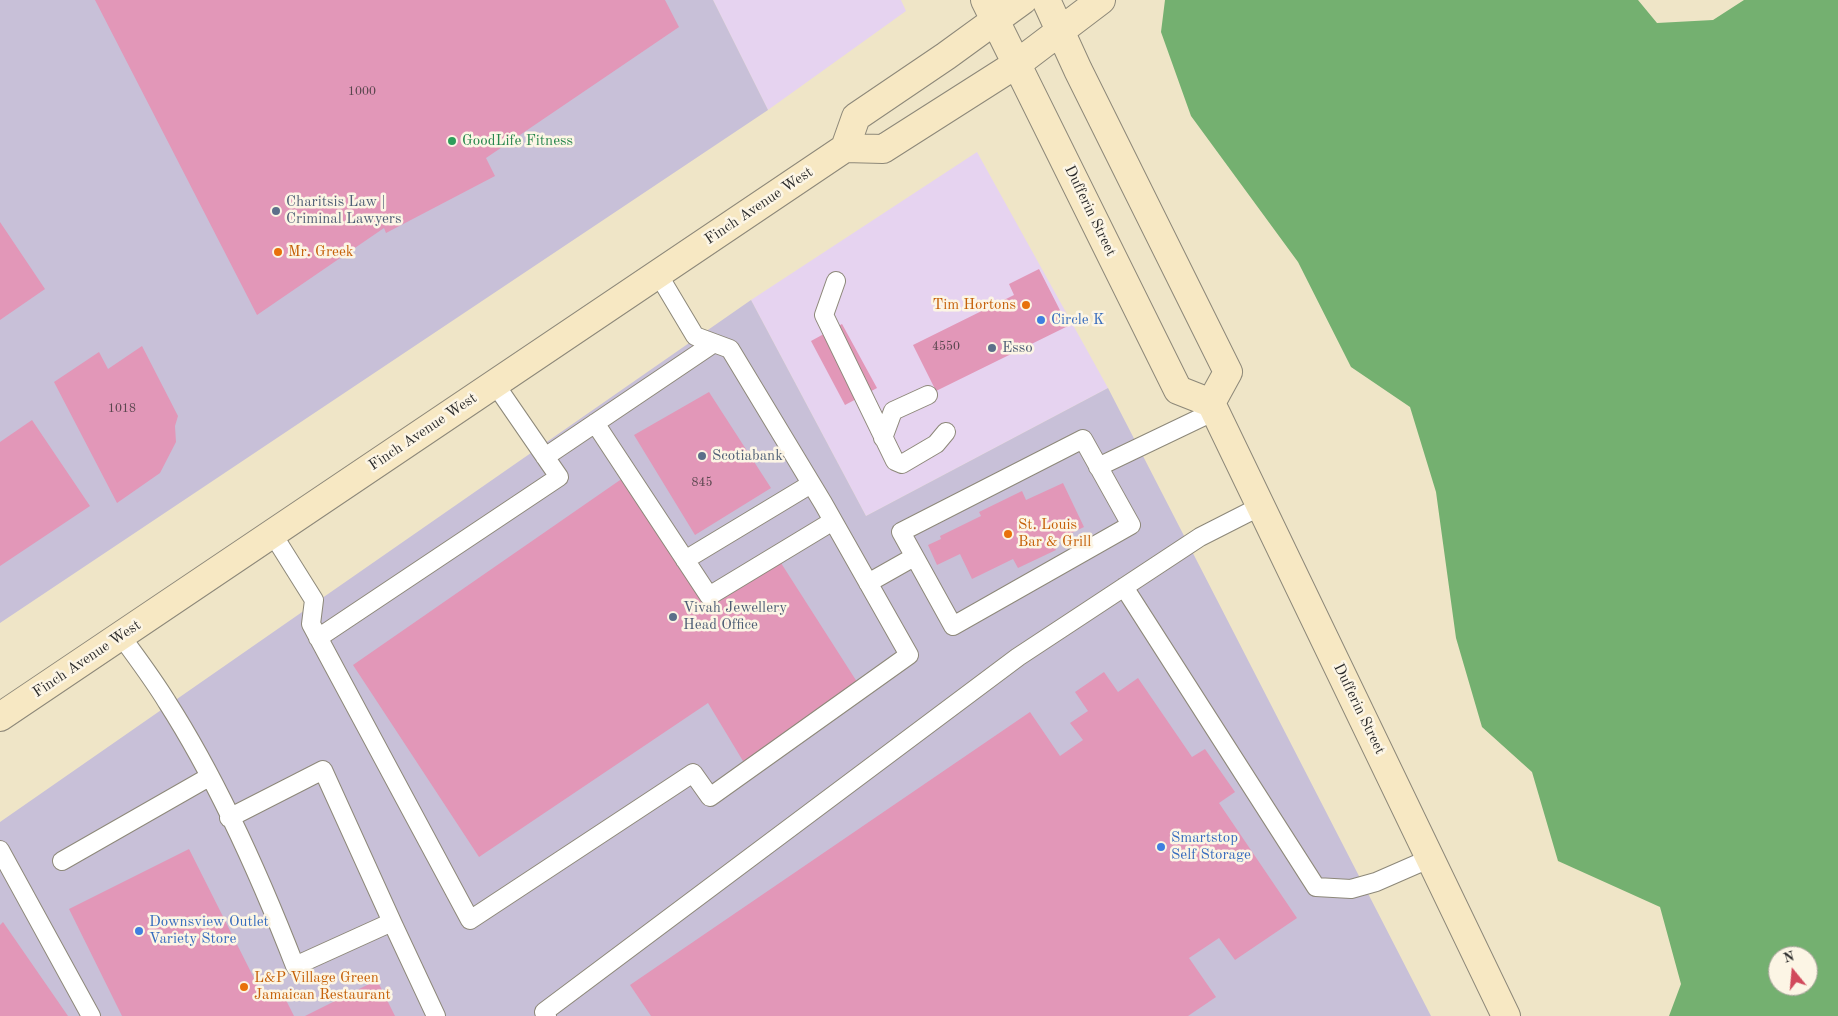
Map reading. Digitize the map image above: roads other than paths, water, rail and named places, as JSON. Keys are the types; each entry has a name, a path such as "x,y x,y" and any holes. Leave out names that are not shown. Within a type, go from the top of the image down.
{"main road":[{"path":"1023,0 991,10 856,117 845,148 883,149 1018,63 1101,0"},
{"path":"1046,0 1228,372 1213,407"},
{"name":"Dufferin Street","path":"991,10 1178,390 1213,407 1506,1016"},
{"name":"Finch Avenue West","path":"0,717 845,148"}],"lane":[{"path":"272,534 314,600 311,624 470,920 693,774 710,798 909,655 833,521 730,349 695,336 658,274"},
{"path":"836,281 824,315 895,461 902,464 936,444 946,432"},
{"path":"545,457 714,343"},
{"path":"318,638 559,476 495,384"},
{"path":"883,438 893,411 928,395"},
{"path":"1098,467 1213,407"},
{"path":"595,423 709,596 833,521"},
{"path":"1083,440 1098,467 1131,525 953,626 900,532 1083,440"},
{"path":"685,560 811,484"},
{"path":"547,1016 544,1012 1018,657 1200,537 1260,506"},
{"path":"868,583 914,556"},
{"path":"1124,587 1316,887 1351,888 1376,882 1430,858"},
{"path":"121,636 167,702 209,777 266,891 295,966 392,922"},
{"path":"229,818 323,770 436,1016"},
{"path":"62,861 209,777"},
{"path":"1,855 91,1016"}],"place":[{"name":"GoodLife Fitness","path":"452,141"},
{"name":"Charitsis Law | Criminal Lawyers","path":"276,211"},
{"name":"Mr. Greek","path":"278,252"},
{"name":"Tim Hortons","path":"1026,305"},
{"name":"Circle K","path":"1041,320"},
{"name":"Esso","path":"992,348"},
{"name":"Scotiabank","path":"702,456"},
{"name":"St. Louis Bar & Grill","path":"1008,534"},
{"name":"Vivah Jewellery Head Office","path":"673,617"},
{"name":"Smartstop Self Storage","path":"1161,847"},
{"name":"Downsview Outlet Variety Store","path":"139,931"},
{"name":"L&P Village Green Jamaican Restaurant","path":"244,987"}]}
